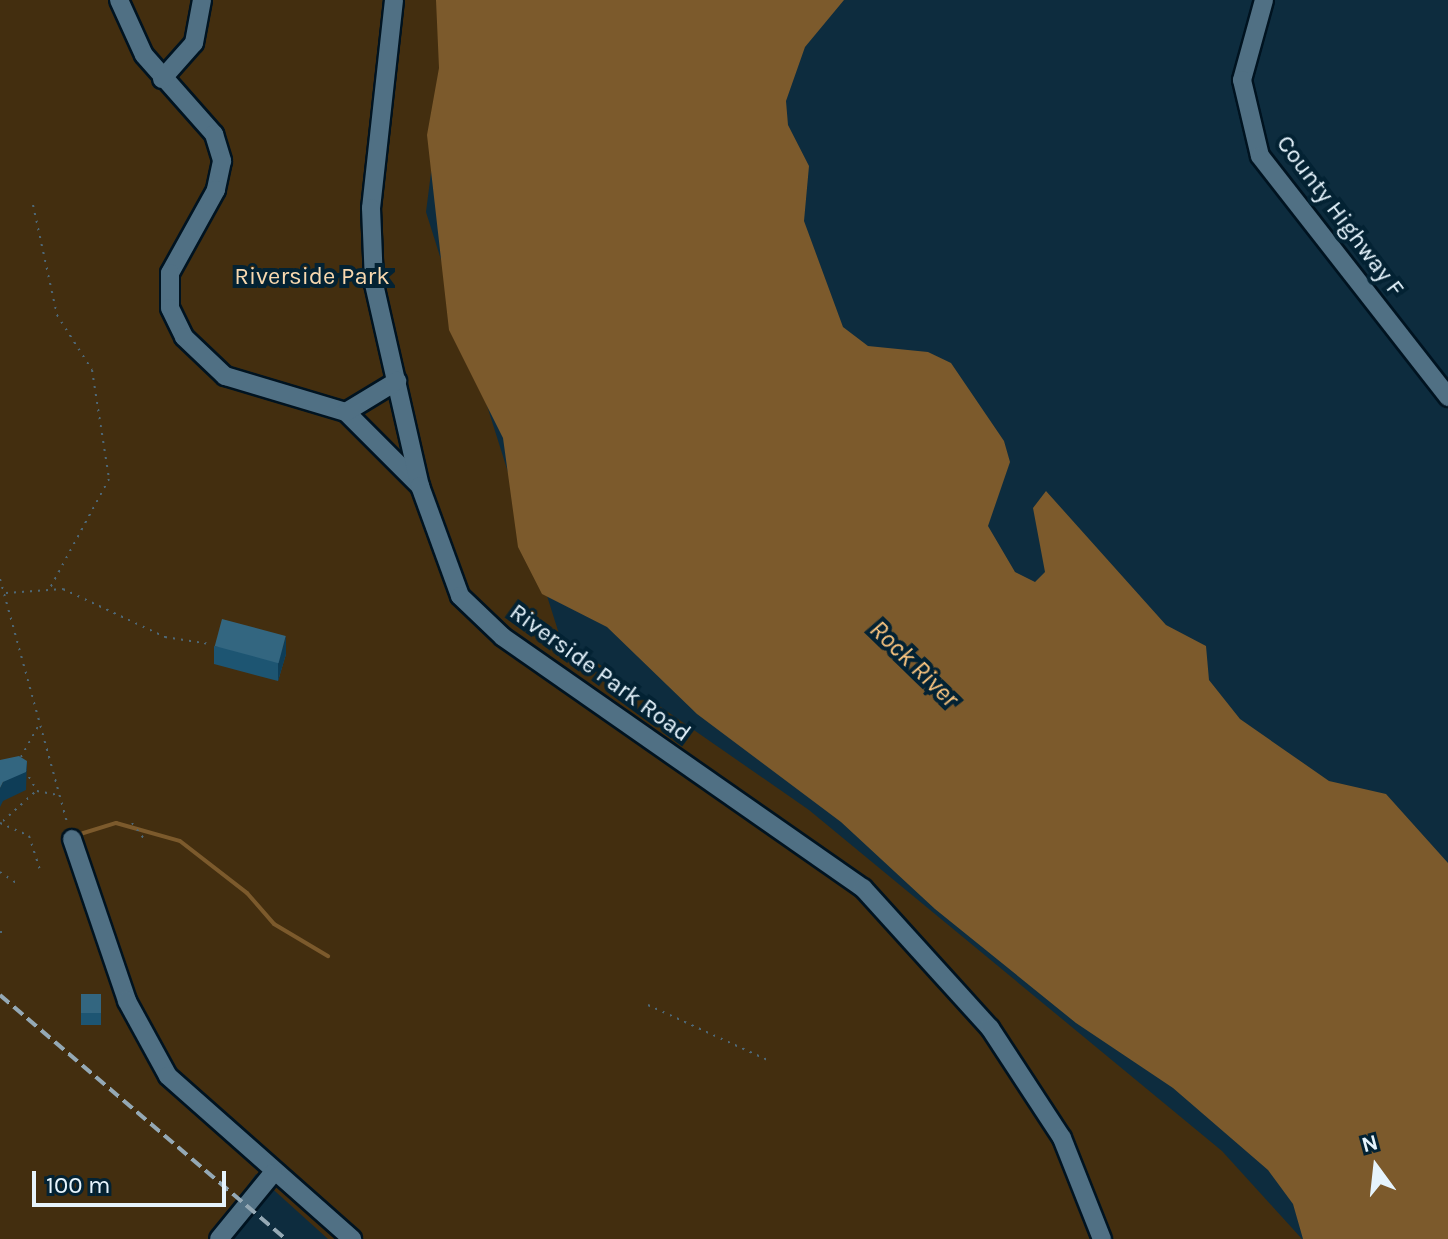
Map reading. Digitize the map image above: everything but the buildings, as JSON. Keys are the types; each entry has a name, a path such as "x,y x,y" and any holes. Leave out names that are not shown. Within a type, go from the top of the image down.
{"street":[{"path":"119,0 162,79 214,134 222,161 216,190 170,273 175,322 225,376 346,412 420,486"},
{"path":"162,79 194,43 202,0"},
{"name":"Riverside Park Road","path":"394,0 371,208 374,284 420,486 460,596 503,637 863,888 990,1028 1062,1138 1102,1239"},
{"name":"County Highway F","path":"1264,0 1242,80 1260,156 1448,397"},
{"path":"346,412 397,381"},
{"path":"72,839 127,1001 168,1076 273,1173 352,1239"},
{"path":"219,1239 273,1173"}],"path":[{"path":"33,205 57,315 92,370 109,479 49,590"},
{"path":"0,579 72,839"},
{"path":"4,594 49,590 81,597 165,637 209,644"},
{"path":"37,791 21,760 40,724"},
{"path":"41,872 29,836 1,823 11,807 37,791 60,795"},
{"path":"132,823 144,839"},
{"path":"0,872 19,885"},
{"path":"0,932 5,932"},
{"path":"648,1005 680,1026 770,1061"}],"green space":[{"name":"Riverside Park","path":"0,0 453,0 426,212 560,637 809,810 1222,1151 1302,1239 328,1239 256,1174 210,1239 0,1239"}],"water":[{"name":"Rock River","path":"436,0 844,0 805,47 786,101 788,125 809,166 804,221 843,327 868,346 928,352 951,363 1004,441 1010,462 988,526 1015,572 1035,582 1045,572 1033,508 1046,491 1166,625 1206,646 1209,680 1240,719 1329,781 1386,794 1448,863 1448,1239 1303,1239 1293,1204 1268,1170 1173,1088 1076,1023 935,909 841,822 697,714 607,627 542,594 518,547 503,438 449,330 427,135 439,68"}],"waterway":[{"path":"77,835 116,823 180,841 247,893 274,924 328,956"}],"railway":[{"path":"0,995 286,1239"}]}
